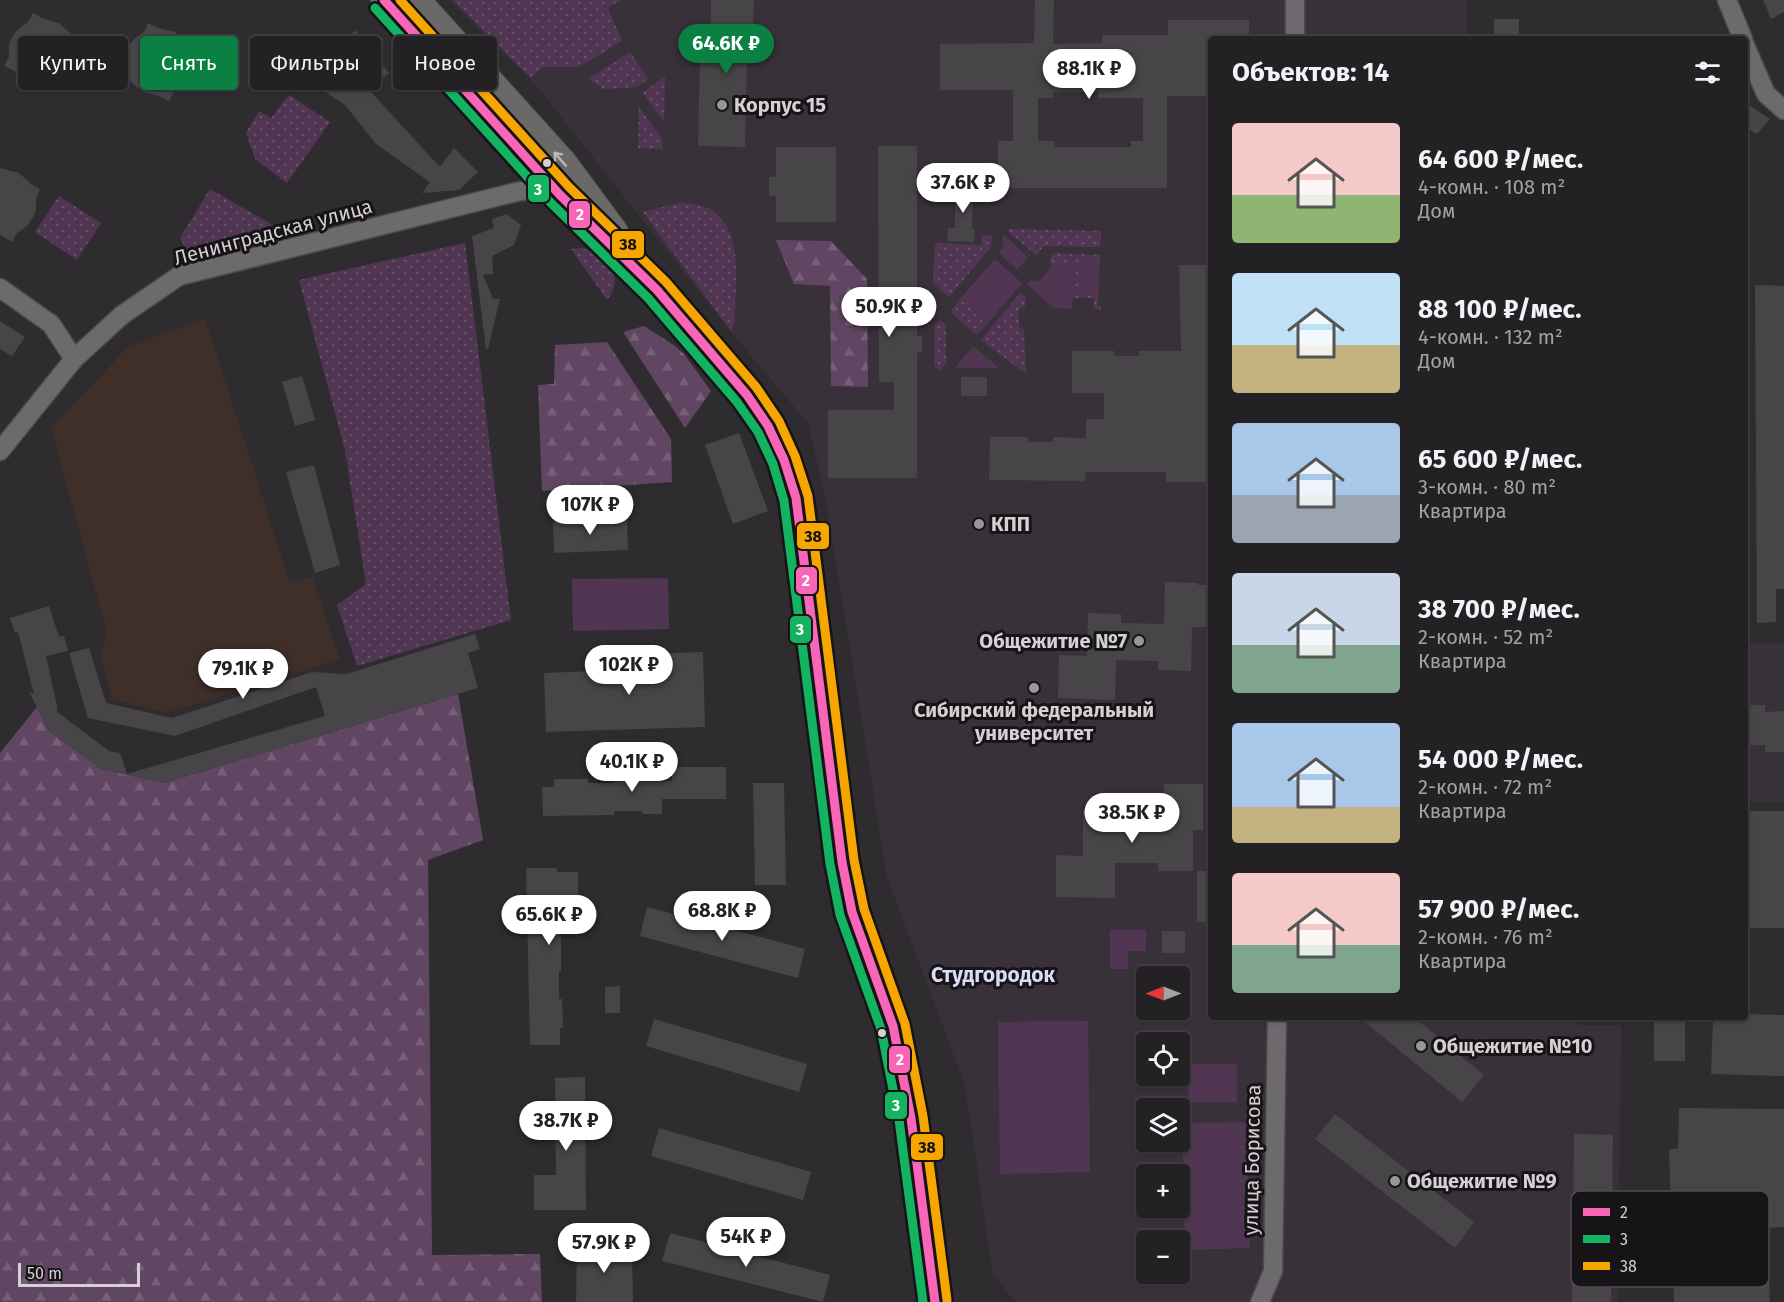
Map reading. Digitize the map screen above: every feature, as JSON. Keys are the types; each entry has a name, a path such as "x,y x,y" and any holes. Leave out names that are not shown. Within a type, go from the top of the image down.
{"main road":[{"path":"384,0 551,186 657,290"},
{"path":"417,0 564,163 657,290 747,395 768,426 784,460 796,498 843,862 852,912 893,1026 911,1118 935,1302"}],"street":[{"path":"1294,0 1295,36"},
{"path":"1727,0 1742,36"},
{"path":"1748,51 1766,94 1784,110"},
{"name":"Ленинградская улица","path":"0,451 74,359 122,315 179,276 516,192 551,186"},
{"path":"0,288 51,324 74,359"},
{"name":"улица Борисова","path":"1260,1302 1273,1271 1277,1020"}],"shaded area":[{"name":"Сибирский федеральный университет","path":"449,0 1467,0 1467,36 1208,36 1208,1020 1580,1020 1581,1025 1621,1025 1619,1191 1571,1191 1571,1287 1618,1287 1618,1302 1016,1302 993,1275 965,1085 887,877 826,500 808,423 732,333 536,85 497,47 497,36 486,36"},
{"path":"453,0 621,0 608,8 622,41 579,67 542,67 531,78 497,44 497,36 489,36"},
{"path":"630,52 648,79 637,87 604,89 588,79"},
{"path":"665,76 664,122 643,93"},
{"path":"289,95 330,122 287,183 255,159 246,133 259,111 271,118"},
{"path":"639,107 662,139 662,149 638,148"},
{"path":"210,189 271,224 274,238 261,248 193,263 180,238"},
{"path":"59,196 101,223 77,260 35,232"},
{"path":"679,203 707,208 719,216 728,228 736,259 734,324 731,331 643,212"},
{"path":"1009,229 1101,231 1100,247 1044,246 1036,255 1008,232"},
{"path":"1003,234 1028,257 1017,270 999,253 1003,248"},
{"path":"982,235 992,236 991,247 949,297 933,283 935,243 981,245"},
{"path":"465,243 511,620 357,666 337,605 366,584 345,450 299,280"},
{"path":"583,248 599,257 611,269 614,283 607,300 571,249"},
{"path":"1053,253 1100,255 1098,305 1101,306 1101,310 1094,309 1094,298 1072,298 1074,267 1052,266 1050,259"},
{"path":"1080,257 1098,258 1097,293 1079,292"},
{"path":"995,259 1022,283 988,323 960,299"},
{"path":"1052,266 1074,266 1072,309 1053,308 1027,284 1031,280 1039,282"},
{"path":"1020,293 1026,298 1025,307 1019,308 1019,328 1024,329 1026,374 981,340"},
{"path":"960,299 988,323 977,335 950,312"},
{"path":"205,318 290,583 313,577 340,659 166,713 113,700 100,655 107,633 51,428 128,347"},
{"path":"940,320 946,325 946,364 939,371 934,365 935,325"},
{"path":"973,346 999,368 955,368"},
{"path":"668,578 669,629 573,631 572,579"},
{"path":"1784,643 1784,802 1748,802 1748,644"},
{"path":"1110,930 1146,930 1146,951 1128,951 1128,969 1110,969"},
{"path":"1088,1021 1090,1172 1000,1174 998,1022"},
{"path":"1190,1064 1237,1064 1237,1102 1190,1102"},
{"path":"1247,1122 1250,1248 1190,1250 1190,1230 1185,1230 1184,1218 1190,1218 1190,1164 1183,1164 1183,1152 1190,1152 1190,1123"}],"green space":[{"path":"776,240 831,241 867,279 868,387 831,386 830,286 794,284"},
{"path":"644,326 684,354 711,391 685,428 623,332"},
{"path":"607,342 671,439 672,482 542,491 538,385 554,384 555,345"},
{"path":"458,694 483,840 428,860 432,1255 540,1254 542,1302 0,1302 0,753 37,707 48,730 101,769 164,783"}],"building":[{"name":"Корпус 15","path":"711,0 754,0 752,64 747,64 745,147 698,146 700,54 710,55"},
{"path":"1035,0 1054,0 1053,44 1102,43 1102,35 1168,35 1168,20 1249,20 1249,36 1208,36 1208,96 1167,96 1167,188 998,188 998,141 1013,141 1013,90 940,90 940,44 1034,43","holes":["1053,92 1098,92 1098,98 1143,98 1143,141 1131,141 1131,147 1054,147 1054,141 1038,141 1038,98 1053,98"]},
{"path":"1763,0 1784,0 1784,12 1771,19"},
{"path":"33,13 59,23 75,36 18,36 18,74 4,66 9,57 9,44 13,36 28,22"},
{"path":"1494,19 1519,19 1519,36 1494,36"},
{"path":"148,23 175,32 179,36 140,36 140,90 128,80 128,49 134,39 144,32"},
{"path":"355,30 360,36 351,36"},
{"path":"381,63 389,73 381,80"},
{"path":"141,90 177,90 169,101"},
{"path":"322,90 369,90 440,167 454,148 478,172 459,190 422,193 430,182 376,144 345,105"},
{"path":"1748,105 1770,119 1757,134 1748,129"},
{"path":"878,146 917,146 917,336 922,336 922,352 917,353 917,478 828,478 828,410 894,410 894,382 879,382"},
{"path":"776,147 836,147 836,222 776,222 776,196 769,196 769,177 776,177"},
{"path":"0,168 19,173 40,189 36,198 36,211 32,219 17,233 12,242 0,235"},
{"path":"955,182 973,182 974,242 947,241 948,228 955,228"},
{"path":"507,214 521,225 514,245 492,256 493,274 483,275 493,299 500,299 488,349 486,349 472,236 494,228 492,219"},
{"path":"1179,265 1208,265 1208,482 1166,482 1166,472 1086,472 1085,481 989,480 990,437 1028,437 1028,442 1053,442 1053,437 1086,438 1086,419 1104,419 1104,393 1072,393 1072,351 1114,351 1114,356 1139,356 1139,351 1181,351"},
{"path":"1755,285 1784,286 1784,589 1776,589 1776,622 1757,623"},
{"path":"0,321 25,337 12,356 0,349"},
{"path":"302,376 315,420 295,426 282,382"},
{"path":"961,377 987,377 987,396 961,396"},
{"path":"739,433 768,511 733,524 705,445"},
{"path":"314,465 340,565 315,573 286,472"},
{"path":"627,519 628,550 554,553 553,522"},
{"name":"Общежитие №7","path":"1165,582 1208,585 1208,627 1192,627 1191,671 1158,670 1158,661 1116,660 1115,700 1058,698 1059,655 1087,656 1088,613 1121,614 1121,623 1164,624"},
{"path":"49,606 59,637 64,636 68,651 46,656 58,711 56,711 109,751 120,753 127,774 325,716 316,687 175,736 88,718 69,653 89,648 106,703 172,718 312,672 347,674 475,634 480,649 468,653 478,688 164,783 101,769 48,730 29,691 34,694 18,632 15,633 10,618"},
{"path":"703,652 705,727 546,732 544,673 645,669 645,654"},
{"path":"1748,705 1765,705 1765,712 1784,711 1784,752 1765,752 1765,745 1748,745"},
{"path":"672,767 726,767 726,799 662,799 662,814 614,811 614,815 543,816 542,787 554,787 554,779 588,779 588,783 614,783 614,778 672,781"},
{"path":"753,783 784,783 786,885 755,885"},
{"path":"1164,784 1203,784 1203,830 1193,830 1193,871 1158,871 1158,863 1115,863 1115,898 1056,897 1056,855 1083,856 1083,811 1122,811 1122,821 1164,821"},
{"path":"1748,811 1784,811 1784,928 1748,928"},
{"path":"526,868 557,868 557,872 578,872 578,915 585,915 585,934 561,934 559,999 562,999 563,1028 560,1028 560,1045 530,1045"},
{"path":"1197,871 1208,871 1208,922 1197,922"},
{"path":"647,907 805,949 798,978 640,936"},
{"path":"1162,931 1185,931 1185,953 1162,953"},
{"path":"620,986 620,1013 605,1013 605,987"},
{"path":"1748,1014 1784,1015 1784,1076 1711,1074 1713,1020 1748,1020"},
{"path":"654,1019 807,1064 799,1092 646,1046"},
{"name":"Общежитие №10","path":"1363,1020 1418,1020 1484,1075 1462,1102"},
{"path":"1654,1020 1685,1020 1685,1061 1654,1061"},
{"path":"585,1077 586,1210 534,1210 534,1175 556,1175 555,1078"},
{"path":"1679,1108 1784,1109 1784,1227 1769,1228 1769,1191 1670,1191 1669,1149 1678,1149"},
{"name":"Общежитие №9","path":"1335,1114 1474,1222 1455,1248 1315,1139"},
{"path":"659,1128 811,1172 803,1200 651,1156"},
{"path":"1574,1134 1613,1135 1612,1191 1573,1191"},
{"path":"670,1233 830,1275 823,1302 662,1261"},
{"path":"577,1244 609,1244 609,1249 632,1249 633,1302 576,1302"},
{"path":"1769,1277 1770,1302 1674,1302 1674,1287 1769,1287"},
{"path":"1572,1287 1611,1287 1611,1302 1572,1302"}],"transit line":[{"name":"2","path":"384,0 560,195 657,290 747,395 768,426 784,460 796,498 842,862 852,912 893,1026 911,1118 935,1302"},
{"name":"38","path":"400,0 569,187 666,282 756,387 779,421 795,456 808,496 854,860 864,909 905,1024 923,1116 947,1300"},
{"name":"3","path":"375,8 551,203 648,298 737,402 758,432 773,464 784,501 830,864 840,915 881,1029 899,1120 923,1302"}],"place":[{"name":"Корпус 15","path":"722,105"},
{"name":"КПП","path":"979,524"},
{"name":"Общежитие №7","path":"1139,641"},
{"name":"Сибирский федеральный университет","path":"1034,688"},
{"name":"Общежитие №10","path":"1421,1046"},
{"name":"Общежитие №9","path":"1395,1181"}],"district":[{"name":"Студгородок","path":"993,975"}]}
